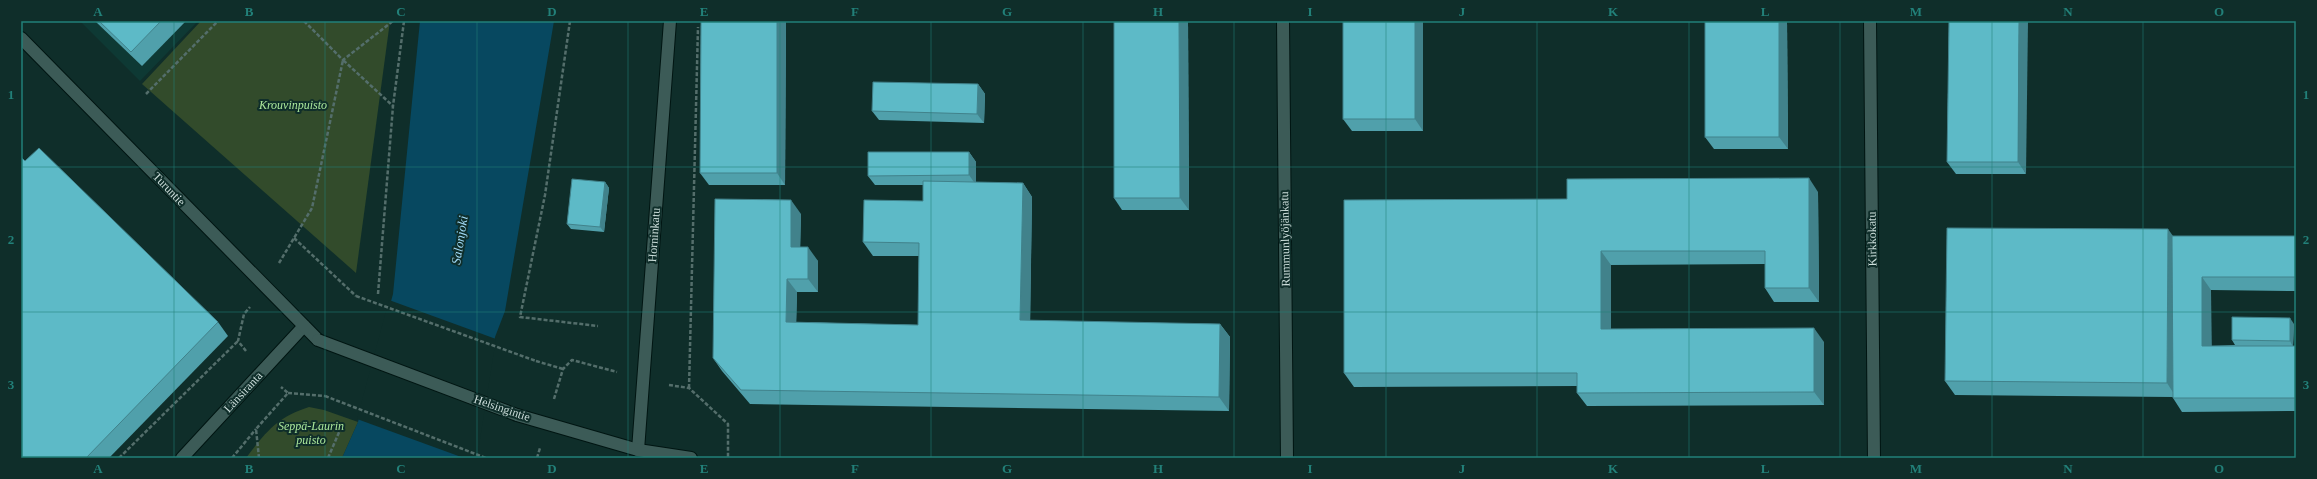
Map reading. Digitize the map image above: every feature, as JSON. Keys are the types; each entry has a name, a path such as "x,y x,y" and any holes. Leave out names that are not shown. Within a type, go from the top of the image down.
{"street":[{"name":"Horninkatu","path":"638,450 670,21"},
{"name":"Rummunlyöjänkatu","path":"1283,21 1287,458"},
{"name":"Kirkkokatu","path":"1870,21 1874,458"},
{"name":"Turuntie","path":"21,38 318,340"},
{"name":"Länsiranta","path":"182,458 304,326"},
{"name":"Helsingintie","path":"318,340 517,414 638,450 691,458"}],"path":[{"path":"146,94 218,21"},
{"path":"304,21 343,60 393,106"},
{"path":"118,458 238,341 244,314 265,286 312,208 343,60 393,21"},
{"path":"378,294 393,106 404,21"},
{"path":"570,21 545,195 520,317 598,326"},
{"path":"698,21 689,388 728,424 728,458"},
{"path":"294,238 356,296 536,362 562,369"},
{"path":"238,341 263,370 288,394 325,396 486,458"},
{"path":"232,458 288,394"},
{"path":"256,429 259,458"},
{"path":"328,458 340,430"}],"shaded area":[{"path":"80,21 198,21 140,81"}],"green space":[{"name":"Krouvinpuisto","path":"201,21 390,21 356,273 142,84"},
{"name":"Seppä-Laurin puisto","path":"309,407 324,410 358,422 342,458 246,458 259,441 280,421"}],"water":[{"name":"Salonjoki","path":"420,21 554,21 505,311 495,337 475,458 342,458 358,422 393,294"}],"pier":[{"path":"389,300 496,339 477,458 464,458 357,419"}],"building":[{"path":"99,21 161,21 131,52"},
{"path":"701,21 777,21 777,173 700,173"},
{"path":"1114,21 1179,21 1180,198 1114,198"},
{"path":"1343,21 1415,21 1415,119 1343,119"},
{"path":"1705,21 1779,21 1779,137 1705,137"},
{"path":"1949,21 2019,21 2018,162 1947,162"},
{"path":"873,82 978,84 977,114 872,111"},
{"path":"39,148 218,322 86,458 21,458 21,157 25,161"},
{"path":"868,152 969,152 969,175 868,176"},
{"path":"1809,178 1809,288 1765,288 1765,251 1601,251 1601,329 1814,328 1814,392 1577,393 1577,373 1344,373 1344,200 1567,199 1567,179"},
{"path":"572,179 605,182 600,227 567,224"},
{"path":"923,181 1023,183 1020,320 1220,324 1219,397 741,390 713,358 715,199 791,200 791,247 808,247 808,279 787,279 786,322 918,325 919,243 863,242 864,200 923,201"},
{"path":"1947,228 2168,229 2167,383 1945,381"},
{"path":"2172,236 2296,236 2296,277 2202,277 2202,346 2296,346 2296,398 2173,398"},
{"path":"2232,317 2290,318 2290,341 2232,340"}]}
